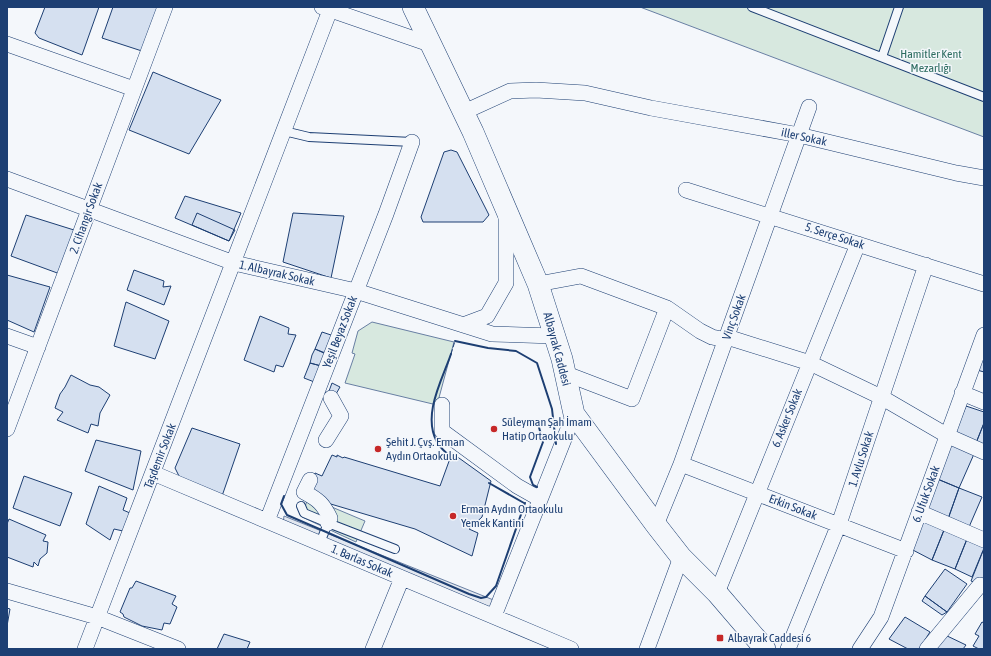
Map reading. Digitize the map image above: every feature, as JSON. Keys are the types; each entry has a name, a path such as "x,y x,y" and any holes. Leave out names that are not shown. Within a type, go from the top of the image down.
{"street":[{"name":"2. Cihangir Sokak","path":"7,430 165,7"},
{"name":"Albayrak Caddesi","path":"413,7 464,112 538,284 554,336 574,414 681,557 717,593 765,649"},
{"path":"326,8 432,45"},
{"name":"Taşdemir Sokak","path":"85,649 284,131 326,8"},
{"path":"7,44 134,89"},
{"name":"iller Sokak","path":"464,112 510,91 536,90 585,93 650,108 799,135 956,173 984,178"},
{"name":"Vinç Sokak","path":"656,525 681,464 809,108"},
{"name":"Yeşil Beyaz Sokak","path":"266,521 386,214 412,142"},
{"name":"1. Albayrak Sokak","path":"7,179 234,263 356,291 492,334 554,336"},
{"name":"5. Serçe Sokak","path":"686,190 984,284"},
{"path":"463,325 487,316 506,283 506,209"},
{"name":"6. Asker Sokak","path":"717,593 756,493 858,244"},
{"name":"1. Avlu Sokak","path":"788,649 839,524 926,265"},
{"path":"538,284 581,276 667,308 700,331 712,337 726,338 810,363 881,397 948,436 984,452"},
{"path":"564,373 632,399 667,308"},
{"name":"6. Ufuk Sokak","path":"860,649 881,617 984,335"},
{"path":"7,336 38,347"},
{"path":"962,393 984,402"},
{"path":"326,440 341,416 331,398"},
{"path":"442,405 442,431 517,486 540,499"},
{"path":"494,616 574,414"},
{"name":"Erkin Sokak","path":"681,464 906,550"},
{"name":"1. Barlas Sokak","path":"153,473 571,649"},
{"path":"310,480 304,492 324,506 330,518 328,523"},
{"path":"919,512 984,540"},
{"path":"647,649 681,557"},
{"path":"374,649 402,578"},
{"path":"927,649 980,585"},
{"path":"7,591 98,617 178,649"}],"lane":[{"path":"752,7 984,97"},
{"path":"882,57 899,7"},
{"path":"284,131 309,137 412,142"},
{"path":"301,506 304,513 395,549"},
{"path":"320,543 328,523"}],"green space":[{"name":"Hamitler Kent Mezarlığı","path":"640,7 984,7 984,137"},
{"path":"372,322 454,342 437,405 345,383 355,354 352,353 358,331"},
{"path":"308,497 365,521 356,542 302,517"}],"shaded area":[{"path":"284,516 496,601 492,608 283,524"}],"building":[{"path":"45,7 99,7 82,55 39,38 35,33"},
{"path":"113,7 167,7 148,53 102,38"},
{"path":"153,72 221,100 189,154 129,130"},
{"path":"451,150 457,152 489,215 483,222 423,222 421,217 444,152"},
{"path":"185,196 241,213 229,241 175,218"},
{"path":"197,213 235,230 229,241 192,225"},
{"path":"293,213 344,216 331,278 283,262"},
{"path":"26,215 74,230 60,274 11,256"},
{"path":"134,270 164,281 163,287 171,286 164,305 127,290"},
{"path":"7,275 50,287 34,332 7,320"},
{"path":"126,302 169,321 155,359 114,346"},
{"path":"260,316 289,328 288,334 296,335 283,367 276,365 274,372 244,360"},
{"path":"322,332 334,336 328,354 315,349"},
{"path":"315,349 328,355 325,367 310,363"},
{"path":"984,355 984,372 977,370"},
{"path":"310,363 325,367 317,383 304,378"},
{"path":"71,375 90,385 99,387 110,395 100,413 98,426 91,424 88,433 57,420 63,412 55,408 60,394"},
{"path":"332,383 340,387 336,394 329,391"},
{"path":"966,406 984,412 984,423 976,443 954,435"},
{"path":"984,423 984,446 976,443"},
{"path":"192,428 240,444 221,499 182,482 175,468"},
{"path":"96,440 141,451 133,490 85,471"},
{"path":"950,444 974,454 959,488 935,478"},
{"path":"452,453 491,481 482,517 469,529 478,533 472,556 415,529 324,502 307,492 315,473 322,476 332,455 344,457 440,486"},
{"path":"24,476 72,493 60,526 13,508"},
{"path":"935,478 959,488 948,519 925,510"},
{"path":"99,486 127,498 123,510 130,513 123,531 114,529 110,540 86,524"},
{"path":"959,488 982,497 969,527 948,519"},
{"path":"9,519 46,535 43,541 48,542 47,553 40,559 38,566 34,562 33,567 7,557 7,524"},
{"path":"920,519 944,530 932,560 909,548"},
{"path":"944,530 967,539 955,569 932,560"},
{"path":"967,539 984,545 972,577 955,569"},
{"path":"984,551 984,586 971,581"},
{"path":"945,569 967,584 947,612 925,596"},
{"path":"136,581 176,596 172,604 177,607 170,624 164,623 162,630 142,626 124,617 120,612 130,588 132,588"},
{"path":"925,596 947,612 942,615 922,601"},
{"path":"7,608 10,609 7,626"},
{"path":"905,617 930,632 919,649 908,649 889,639"},
{"path":"982,622 984,623 984,649 979,649 973,646 979,636 975,634"},
{"path":"224,634 250,642 247,649 217,649"},
{"path":"943,634 966,645 963,649 933,649"}],"fence":[{"path":"451,354 455,341"}],"wall":[{"path":"455,341 488,348 516,351 537,363 552,409 556,444"},
{"path":"451,354 435,398 432,409 432,421 433,432 437,442 451,458"},
{"path":"537,420 543,442 530,477 533,485 537,487"},
{"path":"489,483 524,503"},
{"path":"284,496 281,504 287,515 481,598 486,597 496,586 525,503"}],"place":[{"name":"Süleyman Şah İmam Hatip Ortaokulu","path":"494,429"},
{"name":"Şehit J. Çvş. Erman Aydın Ortaokulu","path":"378,449"},
{"name":"Erman Aydın Ortaokulu Yemek Kantini","path":"453,516"},
{"name":"Albayrak Caddesi 6","path":"720,638"}]}
